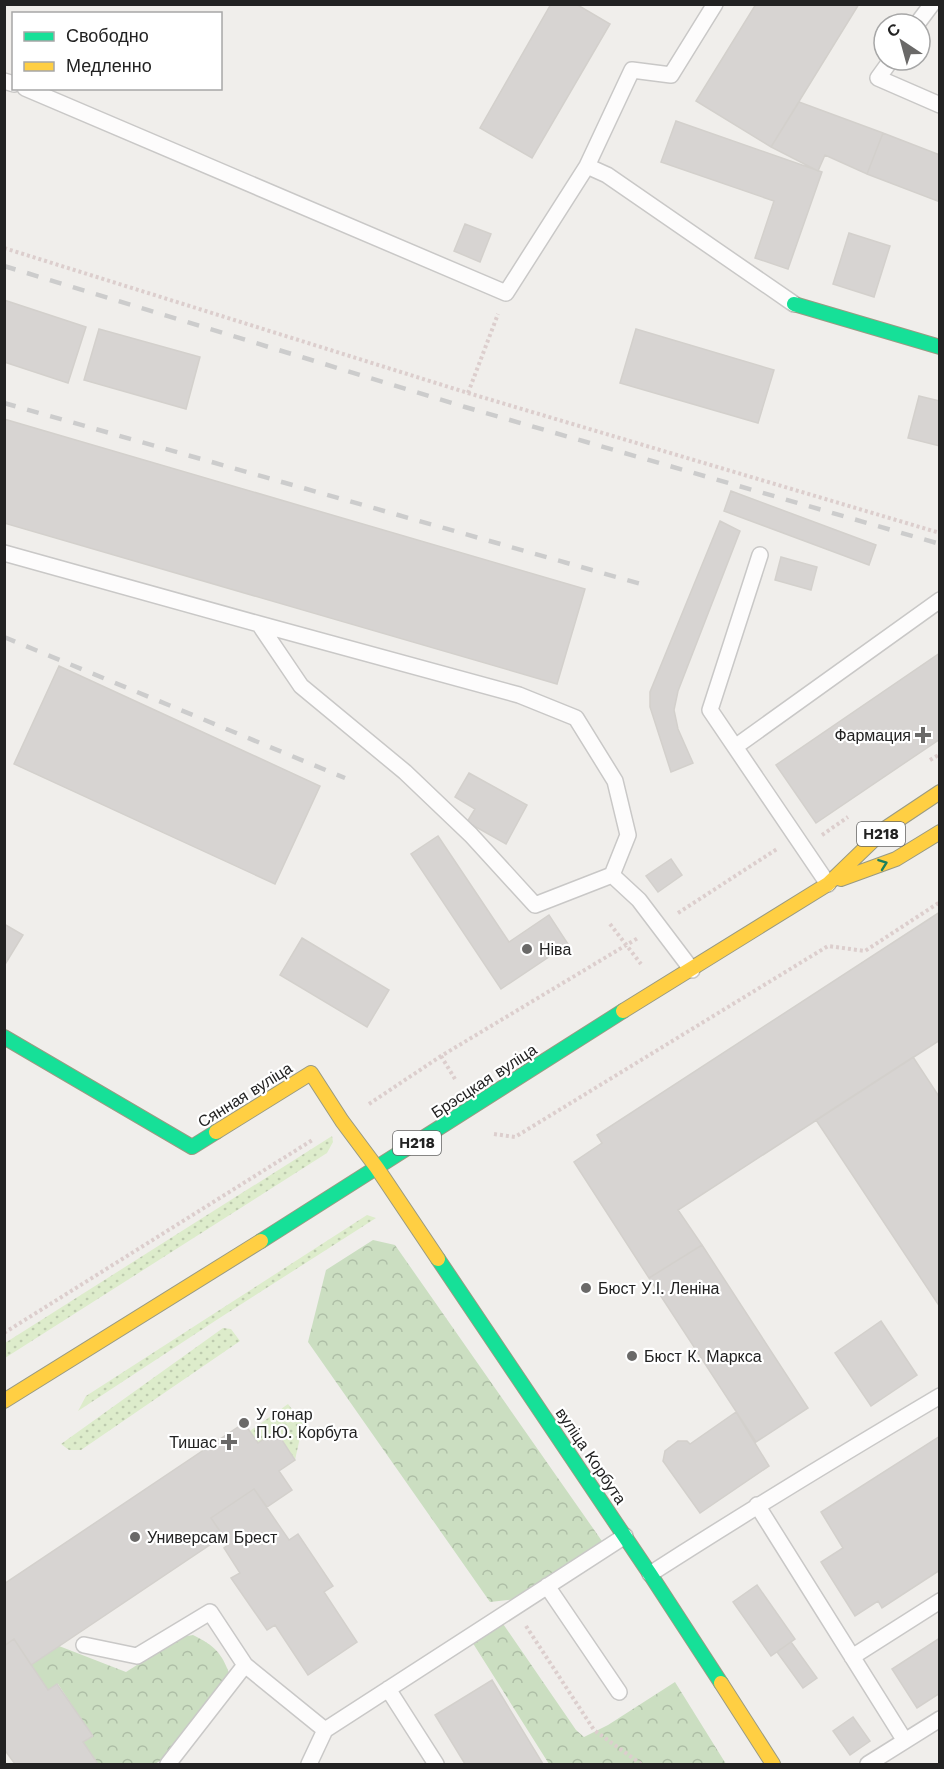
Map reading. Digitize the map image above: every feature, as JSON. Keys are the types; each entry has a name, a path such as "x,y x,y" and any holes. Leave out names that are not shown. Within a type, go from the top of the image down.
{"street":[{"path":"794,304 939,347"},
{"name":"Брэсцкая вуліца","path":"4,1401 828,884 886,828 939,792"},
{"name":"Брэсцкая вуліца","path":"828,884 896,859 939,832"},
{"name":"Сянная вуліца","path":"4,1037 192,1147 311,1073 342,1121 377,1168"},
{"name":"вуліца Корбута","path":"377,1168 625,1536 773,1764"}],"lane":[{"path":"30,90 506,293 587,166 632,70 671,75 715,4"},
{"path":"882,72 878,78 939,105"},
{"path":"587,166 607,175 794,304"},
{"path":"4,553 519,694 576,718 615,781 628,834 612,875 535,905 471,835 405,772 301,686 259,624"},
{"path":"760,555 710,710 828,884"},
{"path":"735,747 939,600"},
{"path":"612,875 639,900 692,970"},
{"path":"650,1574 758,1505 939,1396"},
{"path":"758,1505 905,1741"},
{"path":"309,1764 325,1730 625,1536"},
{"path":"547,1586 619,1692"},
{"path":"852,1657 939,1601"},
{"path":"84,1645 137,1656 210,1612 244,1665 325,1730"},
{"path":"168,1764 244,1665"},
{"path":"388,1689 436,1764"},
{"path":"868,1764 939,1719"}],"path":[{"path":"4,248 468,393 939,533"},
{"path":"468,393 506,293"},
{"path":"930,760 939,754"},
{"path":"4,1333 342,1121 441,1056 658,926 782,846 804,847 853,814"},
{"path":"490,1133 515,1137 828,946 865,951 939,902"},
{"path":"610,924 660,988"},
{"path":"514,1608 594,1730 641,1764"}],"green space":[{"path":"332,1136 333,1142 327,1153 5,1358 5,1343"},
{"path":"367,1215 376,1218 78,1411 86,1396"},
{"path":"373,1240 395,1245 604,1544 518,1599 490,1602 308,1342 326,1270"},
{"path":"223,1328 231,1329 240,1341 81,1450 69,1450 61,1444"},
{"path":"288,1404 303,1424 295,1460 276,1431 258,1443 250,1431"},
{"path":"499,1618 576,1730 584,1737 608,1725 675,1682 726,1764 549,1764 469,1637"},
{"path":"193,1635 216,1650 230,1675 161,1760 155,1764 98,1764 83,1742 92,1736 58,1684 48,1690 31,1665 59,1646 126,1672 181,1637"}],"building":[{"path":"551,4 576,4 610,24 532,158 480,128"},
{"path":"756,4 859,4 771,147 696,101"},
{"path":"799,102 883,133 867,174 825,155 818,171 771,147"},
{"path":"676,121 822,172 788,269 755,258 774,201 661,162"},
{"path":"883,133 940,155 940,202 867,174"},
{"path":"465,224 491,234 480,262 454,251"},
{"path":"849,233 890,246 874,297 833,284"},
{"path":"4,300 86,327 68,383 4,362"},
{"path":"99,329 200,357 186,409 84,380"},
{"path":"636,329 774,370 758,423 620,383"},
{"path":"919,396 940,401 940,446 908,438"},
{"path":"4,419 585,589 557,684 4,523"},
{"path":"731,491 876,545 869,565 724,511"},
{"path":"720,521 740,531 678,691 674,710 678,729 693,763 671,772 650,707 650,692"},
{"path":"781,557 817,567 811,590 775,580"},
{"path":"940,653 940,739 816,823 776,765"},
{"path":"59,666 320,786 275,884 14,764"},
{"path":"469,773 527,805 506,844 467,822 475,809 455,797"},
{"path":"438,836 509,942 549,915 568,944 501,989 411,854"},
{"path":"671,859 682,875 658,892 646,876"},
{"path":"940,912 940,1040 678,1210 702,1245 649,1278 574,1162 602,1143 597,1135"},
{"path":"4,924 23,935 4,966"},
{"path":"302,938 389,990 367,1027 280,975"},
{"path":"913,1057 940,1098 940,1307 816,1120"},
{"path":"702,1245 808,1408 756,1442 649,1278"},
{"path":"881,1321 917,1375 871,1406 835,1353"},
{"path":"736,1412 769,1466 700,1513 663,1461 665,1451 678,1441 687,1441 690,1444"},
{"path":"244,1423 258,1443 276,1431 295,1460 279,1471 292,1490 267,1507 254,1489 211,1518 223,1536 31,1665 14,1639 4,1646 4,1584"},
{"path":"940,1436 940,1570 882,1608 878,1601 855,1616 821,1562 843,1548 821,1512"},
{"path":"254,1489 289,1540 298,1534 333,1586 324,1592 357,1642 308,1675 275,1625 267,1630 231,1578 240,1573 224,1548 229,1544 211,1518"},
{"path":"757,1585 795,1639 771,1656 733,1602"},
{"path":"940,1638 940,1693 917,1708 892,1669"},
{"path":"14,1639 48,1690 57,1684 93,1736 83,1742 98,1764 15,1764 4,1749 4,1646"},
{"path":"791,1642 817,1678 803,1688 777,1652"},
{"path":"492,1680 543,1764 465,1764 435,1715"},
{"path":"853,1717 870,1741 850,1755 833,1731"}],"railway":[{"path":"4,266 465,407 940,544"},
{"path":"4,403 641,584"},
{"path":"4,637 345,778"}],"traffic: fast":[{"path":"794,304 940,347"},
{"path":"261,1241 623,1011"},
{"path":"4,1037 192,1147 216,1132"},
{"path":"438,1259 721,1683"}],"traffic: slow":[{"path":"623,1011 828,884 886,828 940,792"},
{"path":"841,879 896,859 940,832"},
{"path":"216,1132 311,1073 438,1259"},
{"path":"4,1401 261,1241"},
{"path":"721,1683 773,1764"}],"place":[{"name":"Фармация","path":"923,735"},
{"name":"Ніва","path":"527,949"},
{"name":"Бюст У.І. Леніна","path":"586,1288"},
{"name":"Бюст К. Маркса","path":"632,1356"},
{"name":"У гонар П.Ю. Корбута","path":"244,1423"},
{"name":"Тишас","path":"229,1442"},
{"name":"Универсам Брест","path":"135,1537"}]}
